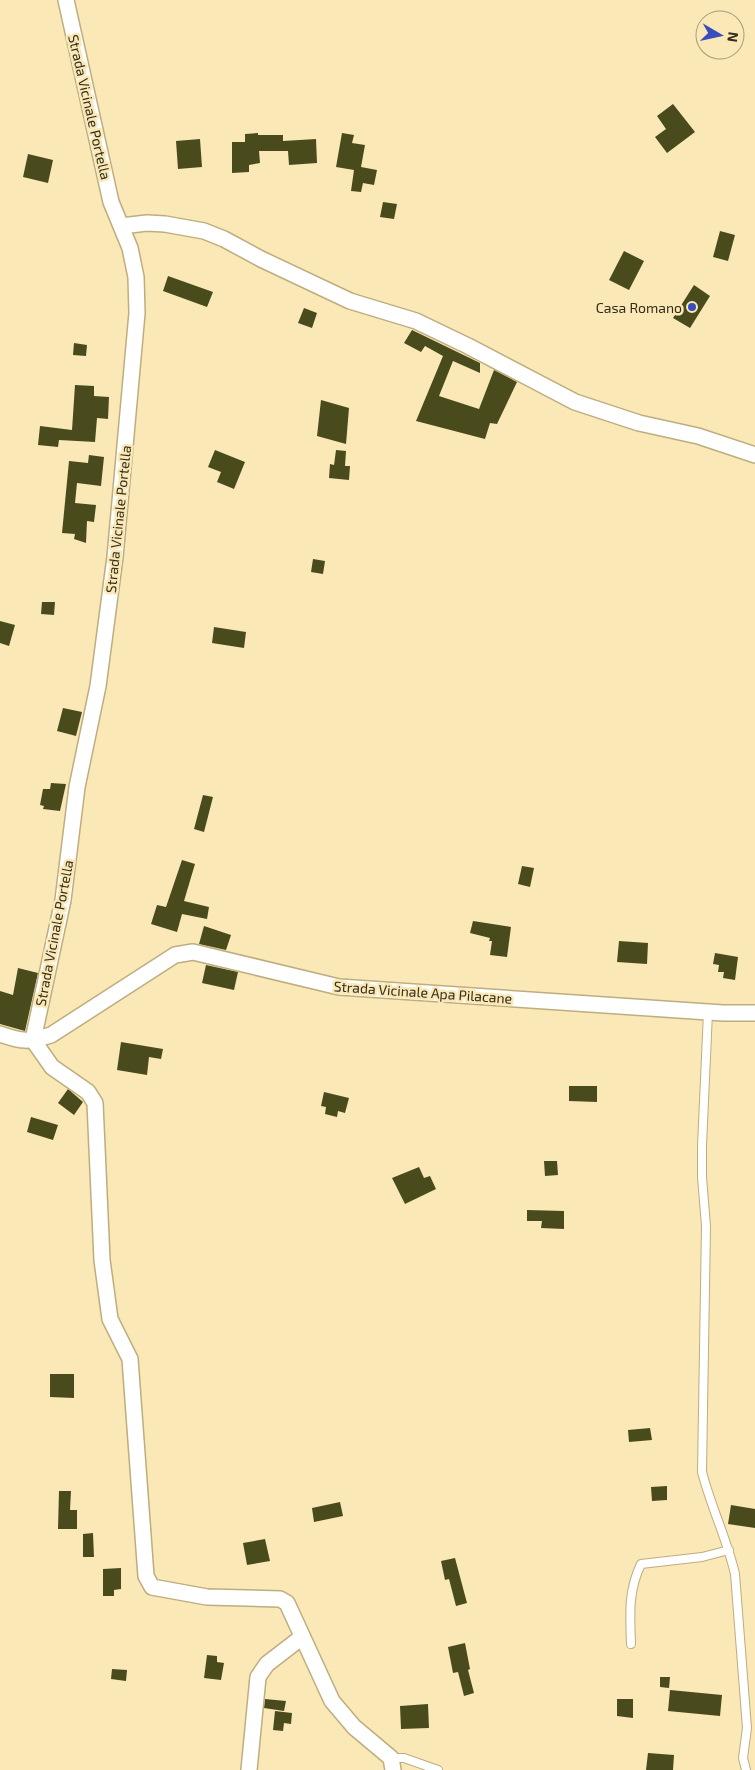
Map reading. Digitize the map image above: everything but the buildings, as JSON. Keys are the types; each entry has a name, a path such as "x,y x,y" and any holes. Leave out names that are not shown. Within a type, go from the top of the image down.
{"street":[{"name":"Strada Vicinale Portella","path":"33,1040 63,900 77,787 98,686 115,557 137,313 136,277 130,248 111,202 66,0"},
{"path":"121,226 147,223 166,224 204,231 350,301 416,321 575,402 638,423 698,436 755,455"},
{"name":"Strada Vicinale Apa Pilacane","path":"0,1034 19,1040 33,1040 51,1035 175,955 193,952 339,987 708,1012 755,1013"},
{"path":"33,1040 52,1067 88,1092 95,1103 102,1260 110,1319 130,1359 146,1576 152,1587 207,1597 280,1600 287,1603 332,1702 354,1728 392,1764"},
{"path":"249,1770 258,1677 267,1664 302,1637"}],"lane":[{"path":"708,1012 702,1146 702,1177 706,1226 702,1472 729,1550 735,1574 747,1728 743,1758 746,1770"},
{"path":"631,1644 630,1602 635,1577 641,1564 702,1557 729,1550"},
{"path":"392,1764 404,1758 438,1770"}],"place":[{"name":"Casa Romano","path":"692,307"}]}
